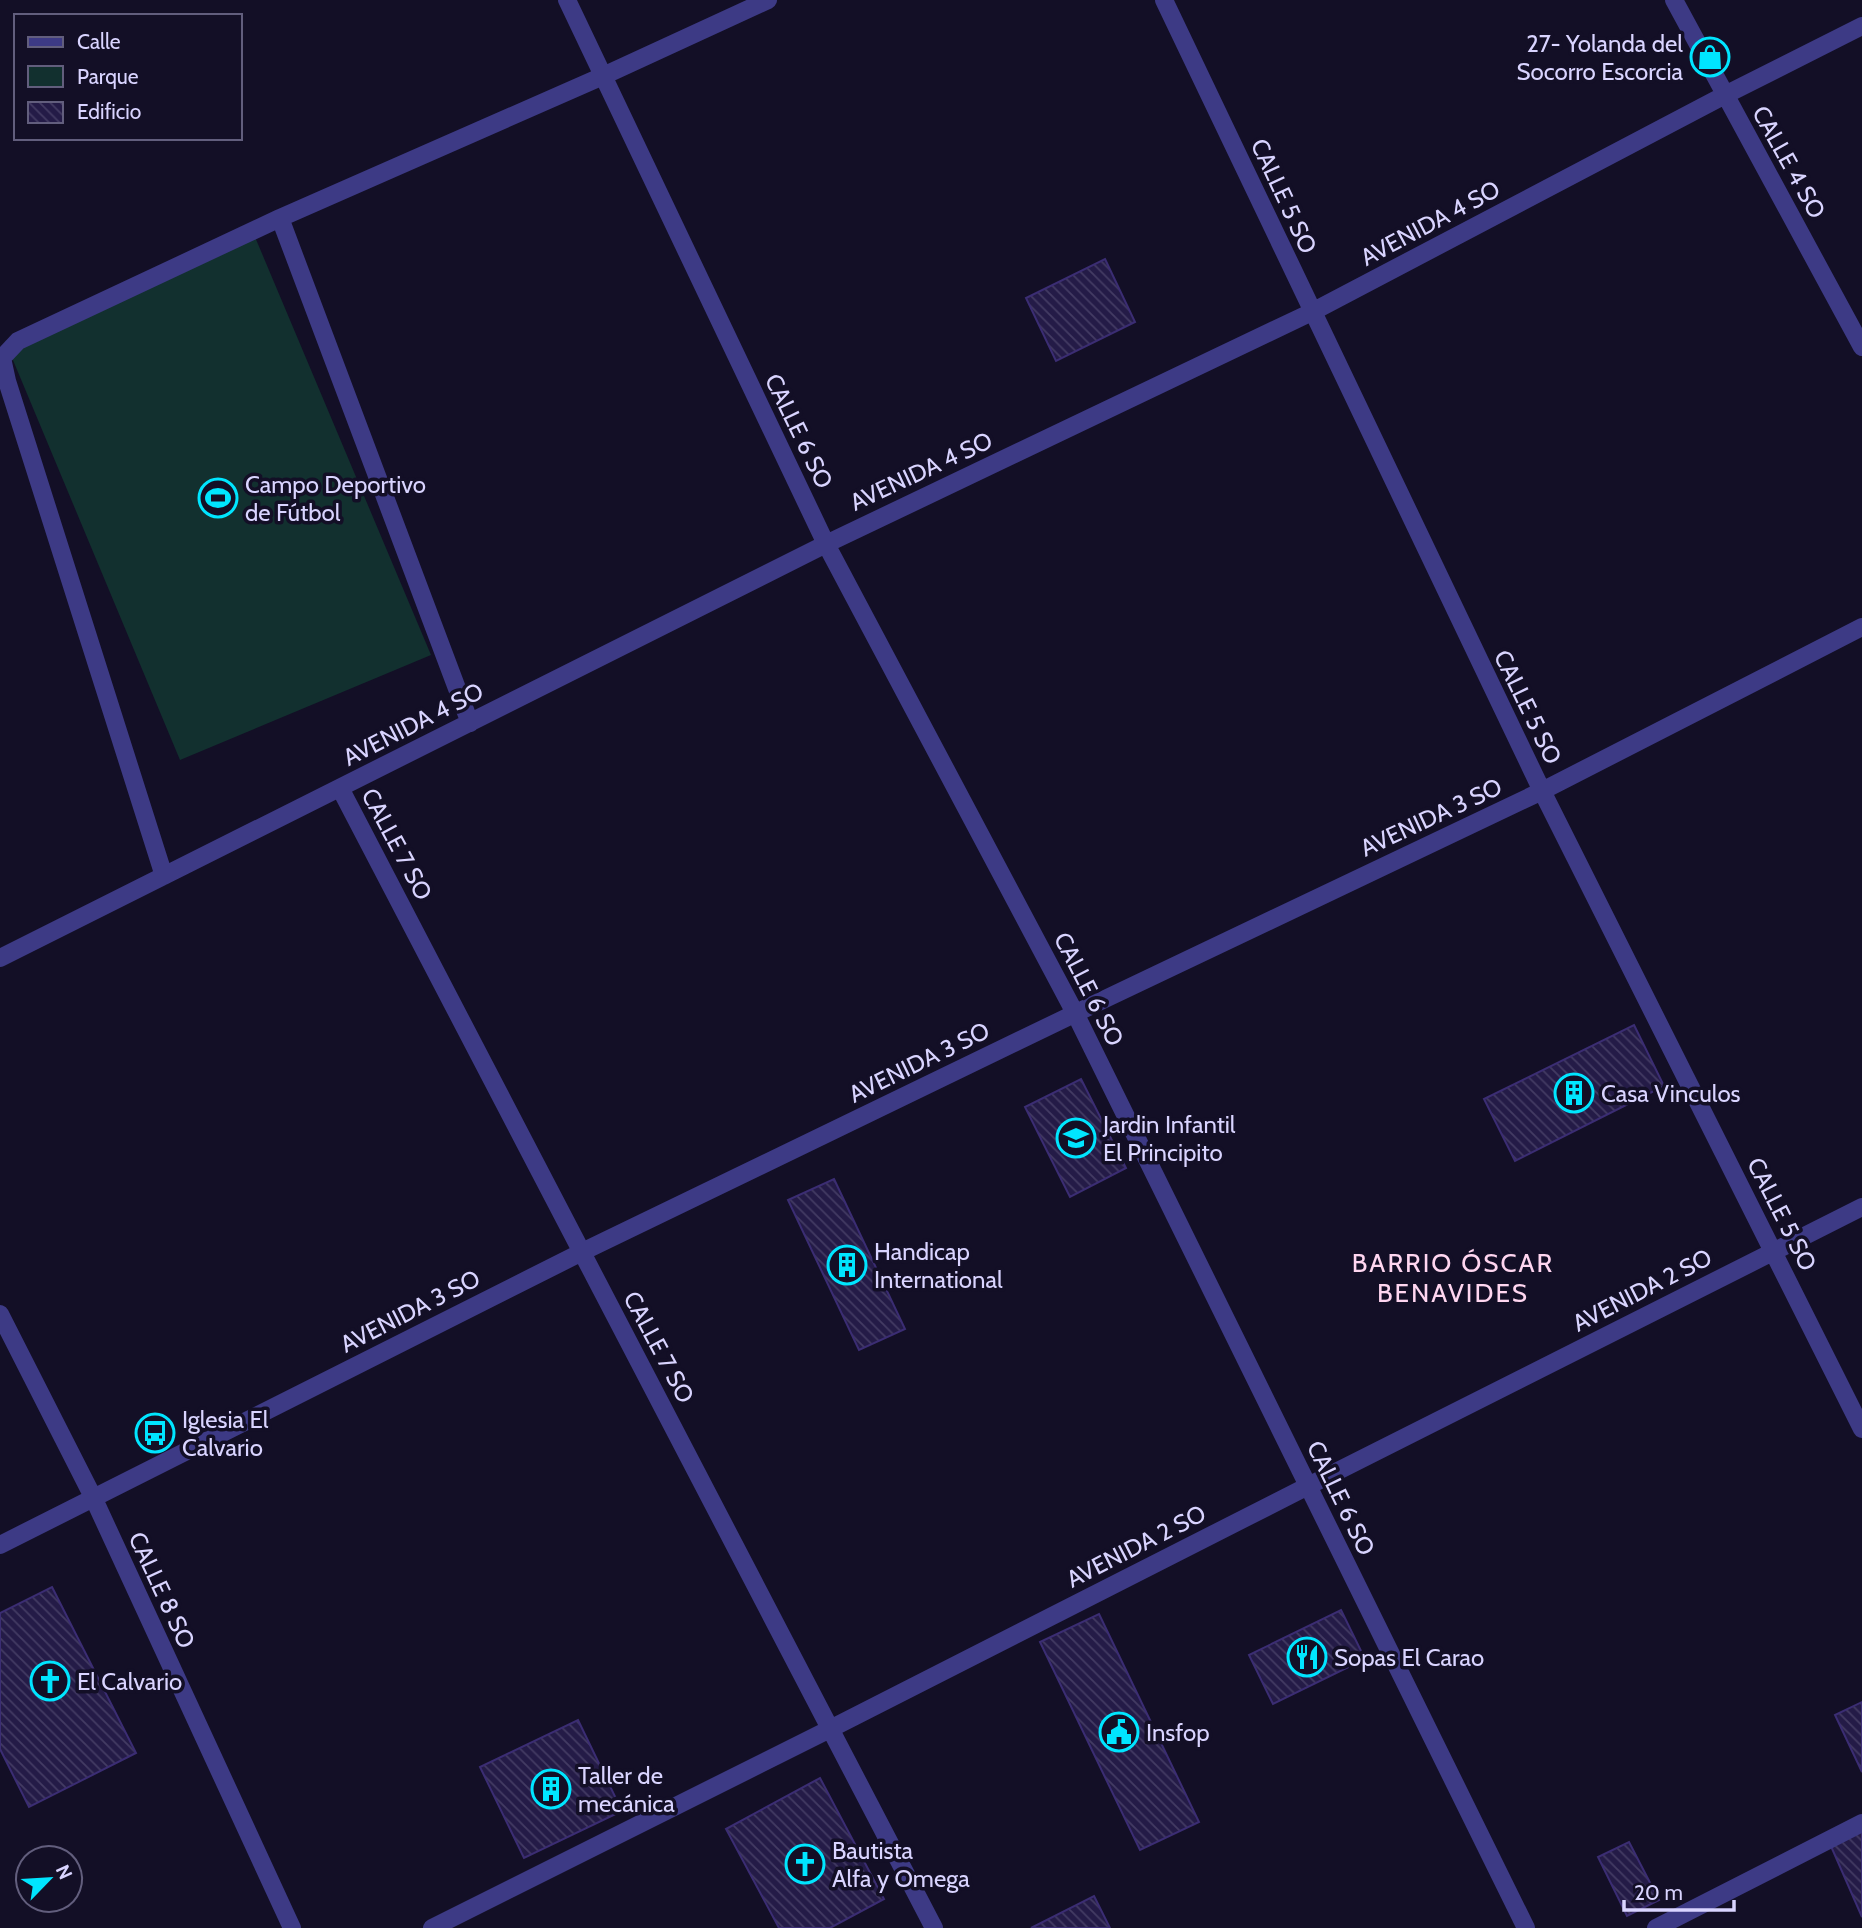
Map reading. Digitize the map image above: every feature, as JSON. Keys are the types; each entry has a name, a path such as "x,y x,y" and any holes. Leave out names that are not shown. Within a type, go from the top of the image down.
{"street":[{"name":"CALLE 6 SO","path":"567,0 826,544 1075,1013 1526,1928"},
{"path":"164,876 2,358 18,341 280,218 768,0"},
{"name":"CALLE 5 SO","path":"1164,0 1542,791 1862,1429"},
{"name":"CALLE 4 SO","path":"1674,0 1862,347"},
{"name":"AVENIDA 4 SO","path":"0,958 826,544 1312,312 1725,94 1862,26"},
{"path":"280,218 470,723"},
{"name":"AVENIDA 3 SO","path":"0,1545 582,1252 1542,791 1862,627"},
{"name":"CALLE 7 SO","path":"340,788 934,1928"},
{"name":"AVENIDA 2 SO","path":"432,1928 1862,1207"},
{"name":"CALLE 8 SO","path":"0,1314 93,1497 292,1928"},
{"path":"1656,1928 1862,1823"}],"green space":[{"name":"Campo Deportivo de Fútbol","path":"255,237 431,655 180,760 5,341"}],"building":[{"path":"1105,259 1135,322 1056,361 1026,298"},
{"name":"Casa Vinculos","path":"1634,1025 1664,1086 1515,1161 1484,1099"},
{"name":"Jardin Infantil El Principito","path":"1081,1079 1126,1168 1070,1197 1025,1107"},
{"name":"Handicap International","path":"834,1179 905,1329 859,1350 788,1200"},
{"name":"El Calvario","path":"52,1587 136,1753 29,1807 0,1749 0,1613"},
{"name":"Sopas El Carao","path":"1341,1610 1365,1659 1273,1704 1249,1655"},
{"name":"Insfop","path":"1099,1614 1199,1822 1140,1850 1040,1642"},
{"path":"1862,1702 1862,1772 1835,1715"},
{"name":"Taller de mecánica","path":"578,1720 622,1811 524,1858 480,1767"},
{"name":"Bautista Alfa y Omega","path":"820,1778 884,1899 830,1928 779,1928 726,1829"},
{"path":"1862,1829 1862,1917 1830,1844"},
{"path":"1629,1842 1659,1900 1627,1916 1598,1857"},
{"path":"1094,1896 1110,1928 1031,1928"}],"place":[{"name":"27- Yolanda del Socorro Escorcia","path":"1710,57"},
{"name":"Campo Deportivo de Fútbol","path":"218,498"},
{"name":"Casa Vinculos","path":"1574,1093"},
{"name":"Jardin Infantil El Principito","path":"1076,1138"},
{"name":"Handicap International","path":"847,1265"},
{"name":"Iglesia El Calvario","path":"155,1433"},
{"name":"Sopas El Carao","path":"1307,1657"},
{"name":"El Calvario","path":"50,1681"},
{"name":"Insfop","path":"1119,1732"},
{"name":"Taller de mecánica","path":"551,1789"},
{"name":"Bautista Alfa y Omega","path":"805,1864"}],"district":[{"name":"BARRIO ÓSCAR BENAVIDES","path":"1453,1278"}]}
